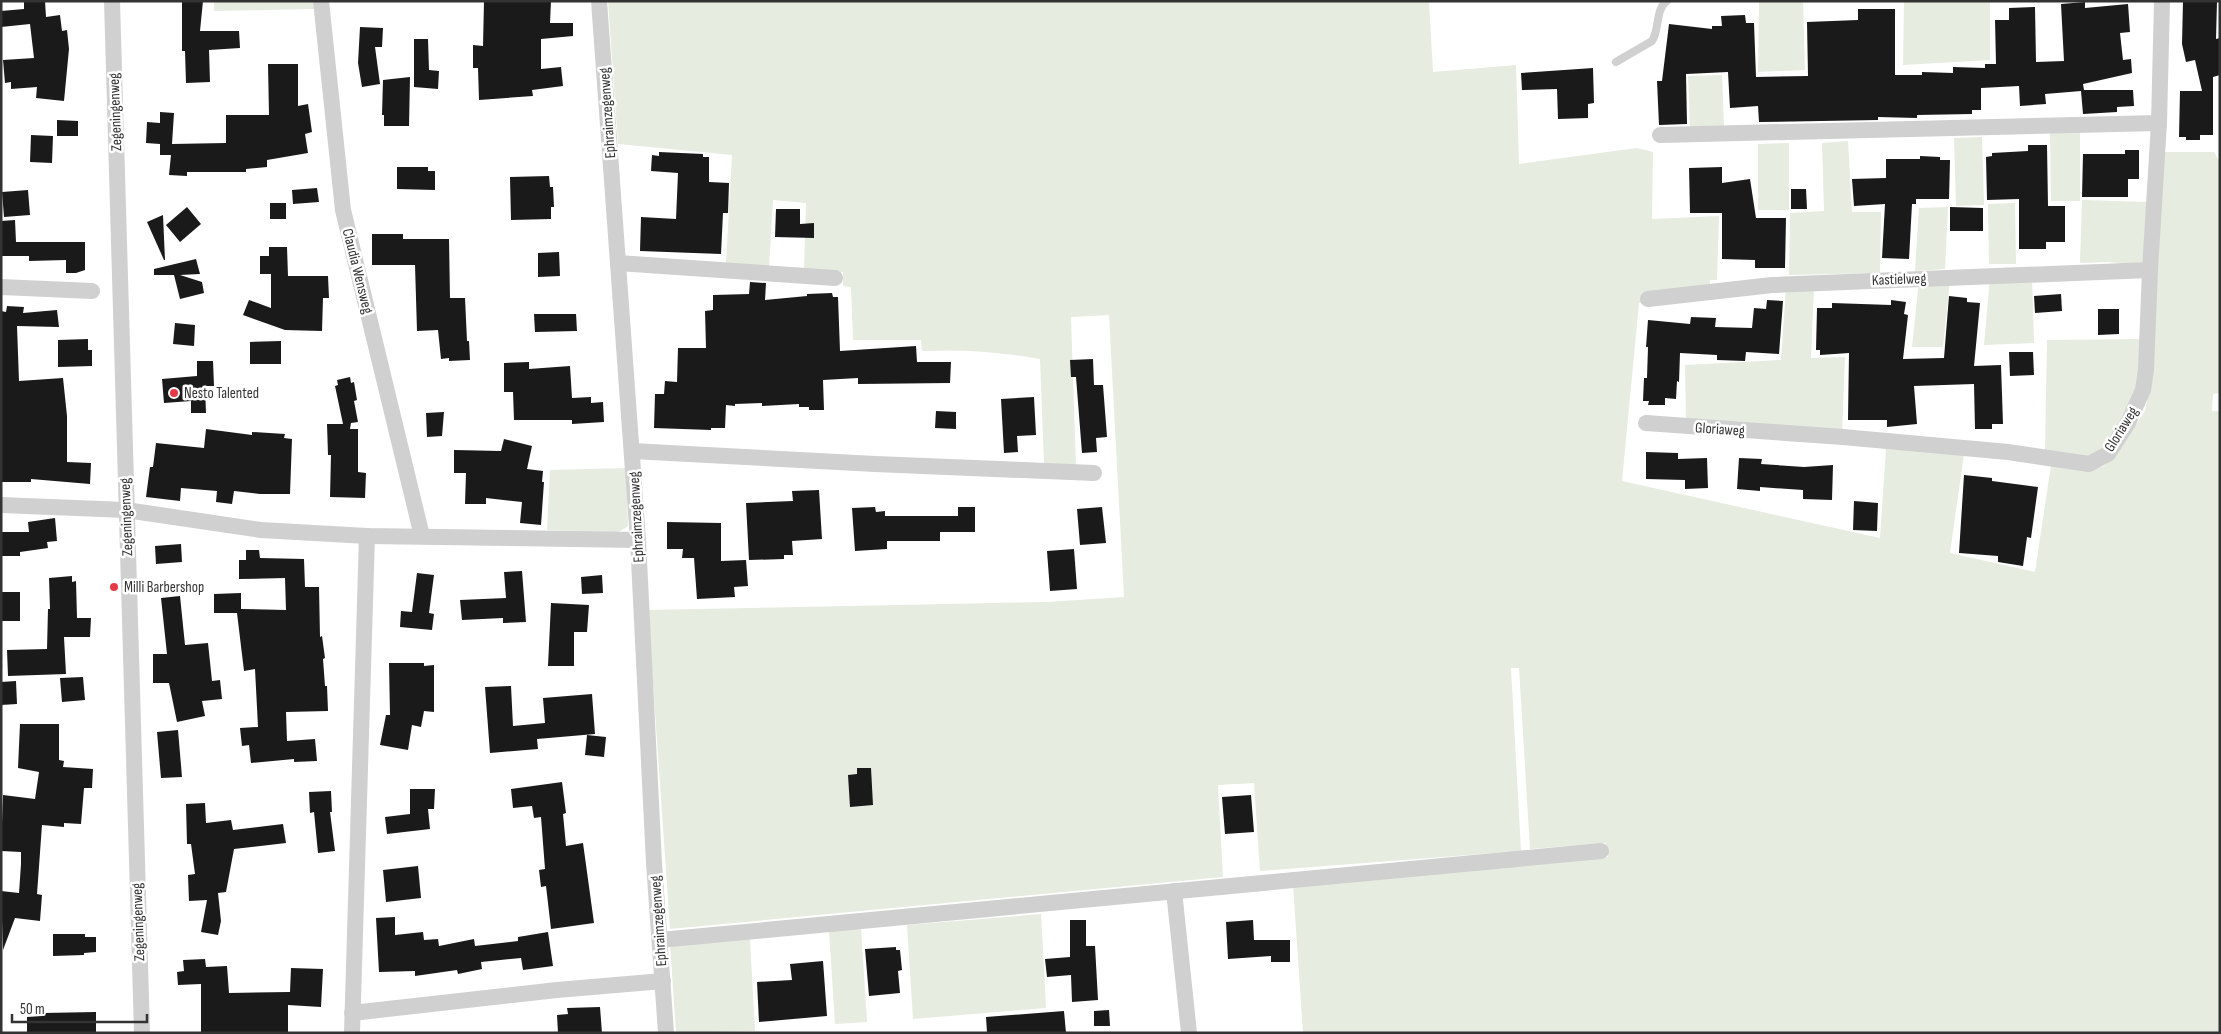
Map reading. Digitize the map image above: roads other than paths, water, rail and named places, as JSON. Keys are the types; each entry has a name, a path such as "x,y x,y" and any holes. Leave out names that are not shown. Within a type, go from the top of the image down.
{"street":[{"name":"Zegeningenweg","path":"112,1 142,1033"},
{"name":"Claudia Wensweg","path":"321,1 343,210 422,536"},
{"name":"Ephraimzegenweg","path":"599,1 638,540 653,843 666,1033"},
{"name":"Gloriaweg","path":"1646,423 1843,437 2008,452 2088,464 2108,454 2128,423 2143,390 2146,370 2159,123 2162,1"},
{"path":"1660,135 2159,123"},
{"path":"618,263 835,278"},
{"name":"Kastielweg","path":"1648,299 1772,285 2150,270"},
{"path":"1,287 92,290"},
{"path":"632,450 875,464 1094,473"},
{"path":"1,505 126,510 261,530 367,536 638,540"},
{"path":"352,1033 367,536"},
{"path":"660,940 1602,851"},
{"path":"1174,891 1189,1033"},
{"path":"352,1013 557,990 663,981"}],"lane":[{"path":"1616,62 1648,46 1656,35 1660,8 1668,1"}],"place":[{"name":"Nesto Talented","path":"174,393"},
{"name":"Milli Barbershop","path":"114,587"}]}
